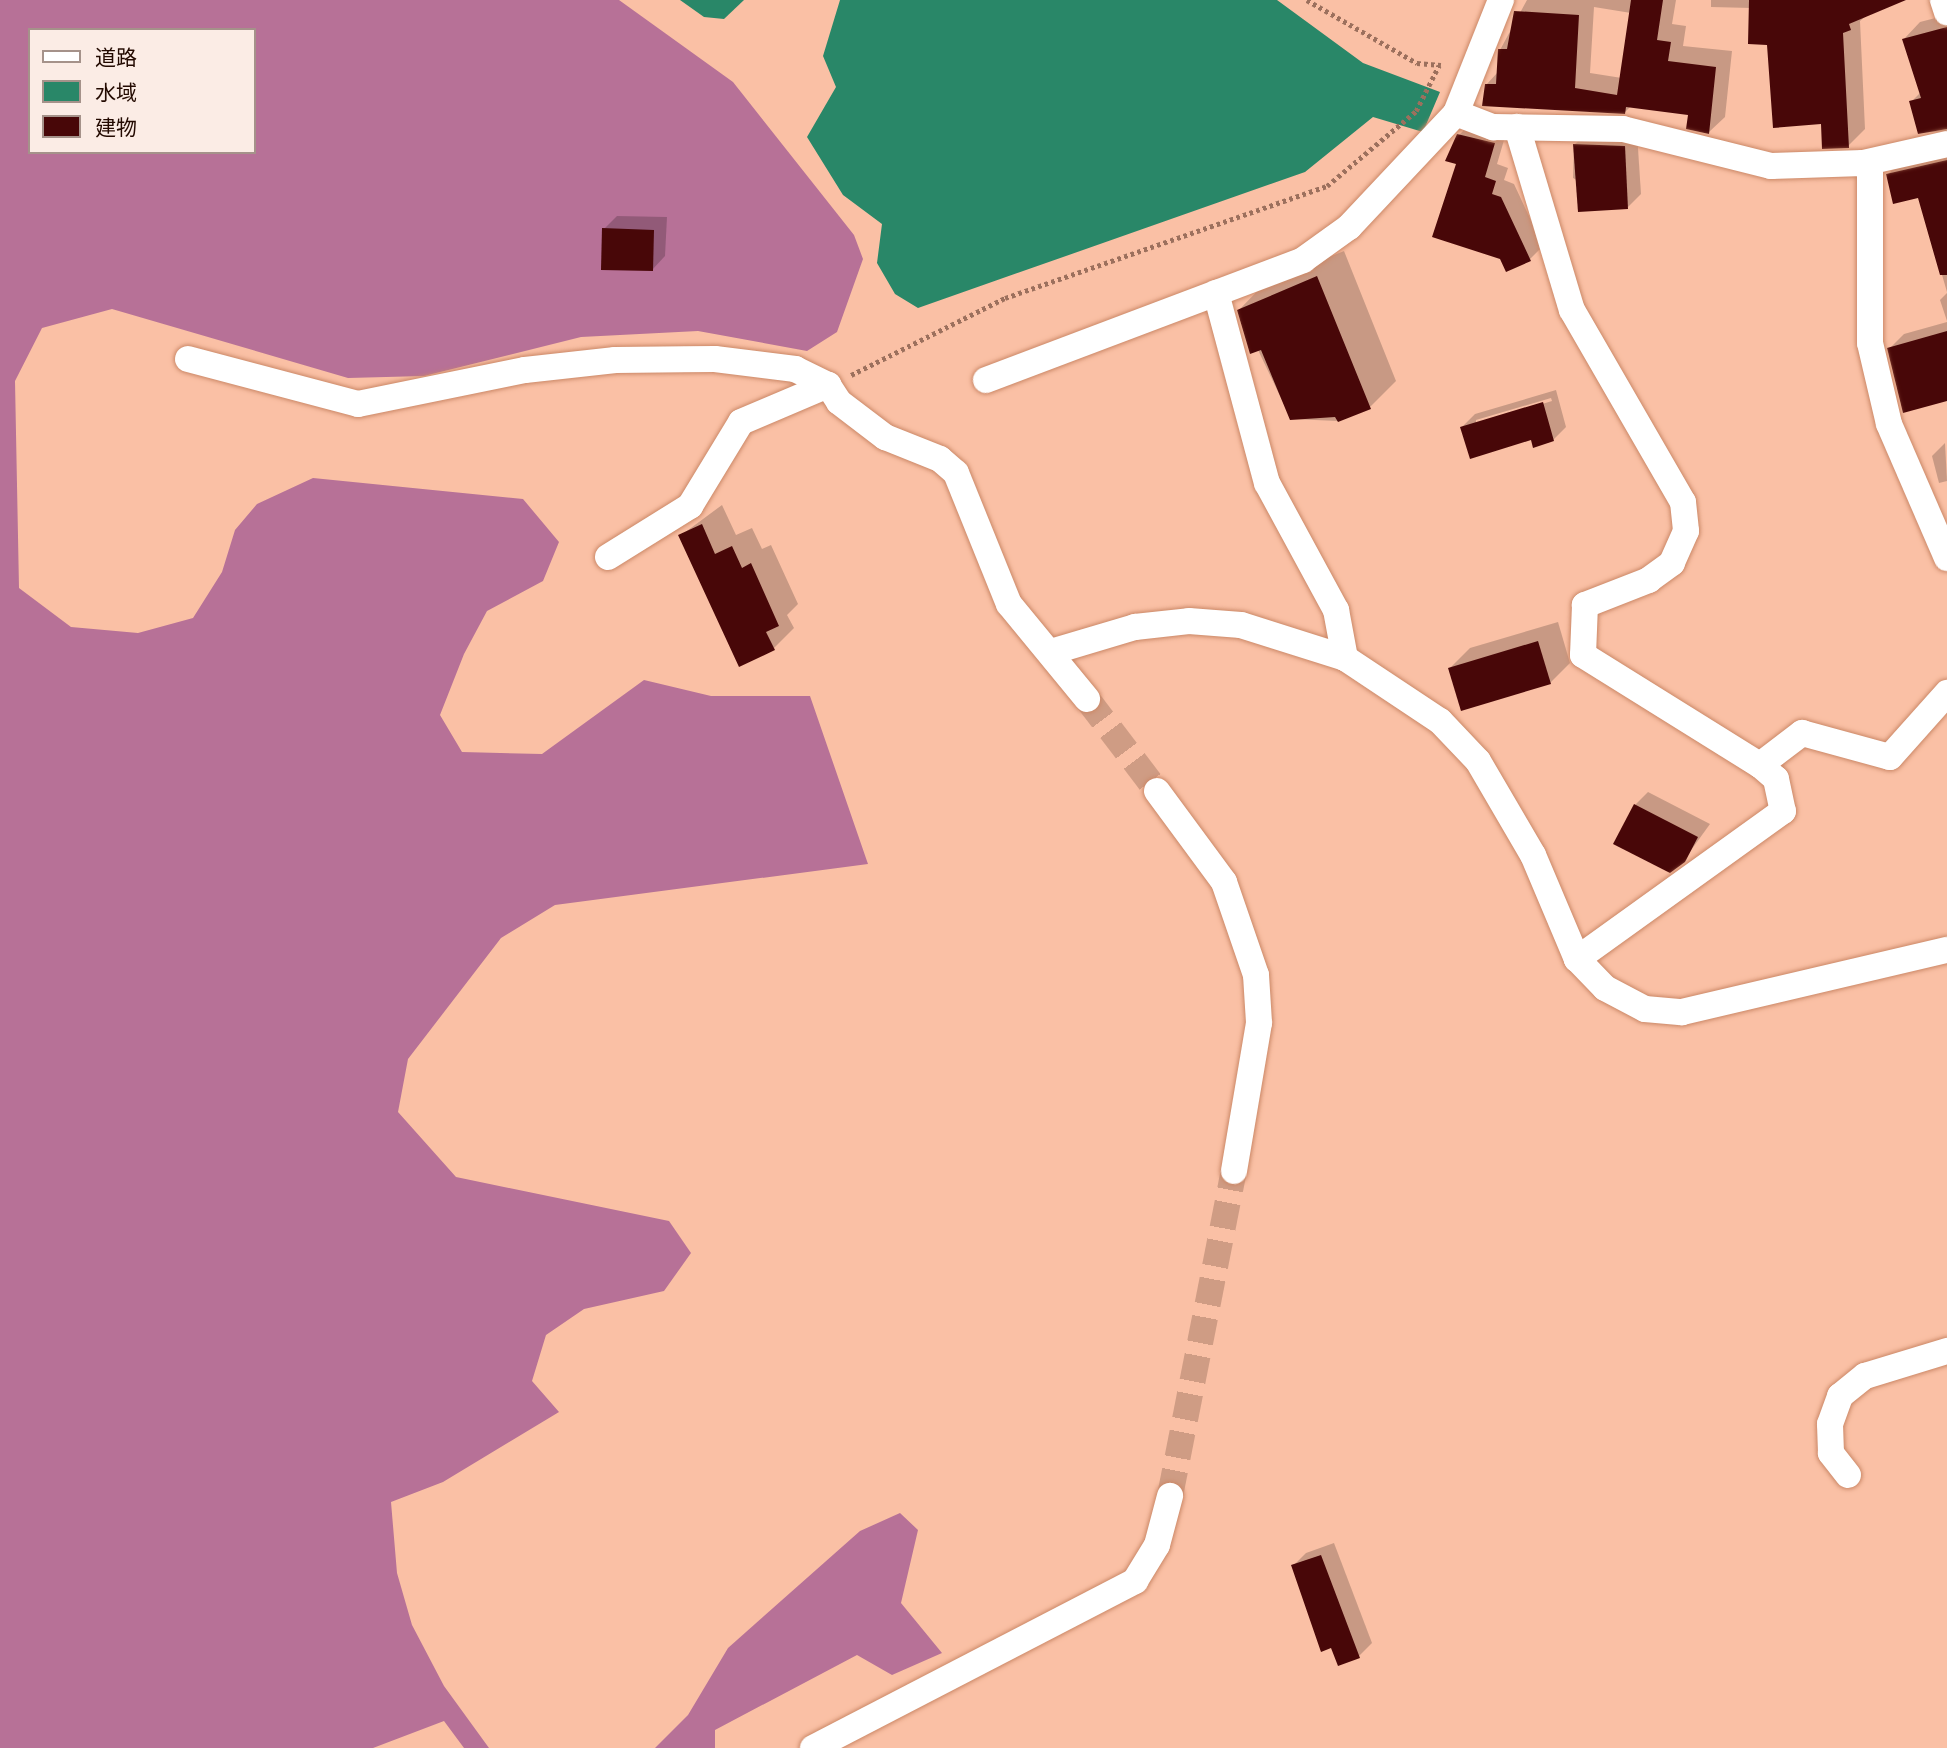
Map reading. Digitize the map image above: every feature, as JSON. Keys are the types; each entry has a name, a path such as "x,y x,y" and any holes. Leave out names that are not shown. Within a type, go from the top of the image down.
{"street":[{"path":"986,380 1303,260 1340,234 1456,113 1501,0"},
{"path":"1943,0 1947,12"},
{"path":"1456,113 1493,127 1623,129 1770,166 1863,163 1947,144"},
{"path":"1517,127 1572,310 1683,502 1686,531 1672,563 1649,580 1585,605 1583,655 1760,765 1776,779 1783,811 1779,818 1577,959"},
{"path":"1863,163 1870,172 1870,343 1889,424 1935,501 1947,558"},
{"path":"1216,293 1267,484 1336,610 1345,657"},
{"path":"188,359 358,404 525,370 615,360 728,361 795,369 828,385 885,437 940,459 957,473 1009,604 1087,699"},
{"path":"608,557 690,506 741,422 828,385"},
{"path":"1051,652 1135,627 1189,621 1241,625 1345,657 1440,721 1478,761 1533,855 1577,959 1605,988 1645,1009 1682,1012 1947,950"},
{"path":"1760,765 1802,733 1890,757 1947,693"},
{"path":"1157,791 1224,882 1256,975 1259,1023 1234,1171"},
{"path":"1847,1475 1831,1453 1830,1424 1840,1396 1865,1376 1947,1351"},
{"path":"813,1748 1135,1581 1157,1545 1170,1496"}],"path":[{"path":"1307,0 1417,63 1473,68"},
{"path":"828,385 908,351 1005,298 1327,186 1416,111 1439,65"}],"shaded area":[{"path":"0,0 619,0 733,82 854,235 863,259 837,332 807,351 698,331 581,337 424,376 348,378 112,309 42,328 15,381 19,588 71,627 138,633 193,618 222,572 235,530 257,504 313,478 523,499 559,542 543,581 487,611 464,654 440,715 462,752 542,754 644,680 711,696 810,696 868,864 555,905 501,938 408,1059 398,1112 456,1177 669,1221 691,1253 664,1291 584,1309 546,1335 532,1381 559,1412 443,1482 391,1502 397,1573 412,1625 444,1686 489,1748 464,1748 444,1721 373,1748 0,1748"},
{"path":"900,1513 918,1530 901,1603 942,1653 892,1675 857,1655 715,1730 715,1748 655,1748 688,1715 728,1648 860,1531"}],"water":[{"path":"680,0 744,0 724,19 704,17"},
{"path":"840,0 1277,0 1363,63 1440,92 1423,132 1373,117 1305,172 918,308 895,294 877,263 882,224 843,195 807,137 836,87 823,56"}],"building":[{"path":"1631,0 1663,0 1657,40 1671,42 1668,61 1716,67 1709,134 1686,129 1688,115 1626,107 1625,114 1482,106 1485,84 1496,84 1498,49 1507,49 1514,11 1579,15 1575,88 1617,95"},
{"path":"1749,0 1906,0 1849,24 1851,30 1843,33 1849,148 1822,149 1821,124 1773,128 1767,45 1748,44"},
{"path":"1947,27 1947,129 1918,134 1909,101 1921,98 1902,39"},
{"path":"1457,134 1495,143 1485,177 1496,181 1492,194 1501,197 1531,261 1506,272 1500,259 1432,237 1456,164 1445,161"},
{"path":"1573,144 1625,146 1628,209 1578,212"},
{"path":"1947,160 1947,275 1940,275 1918,198 1893,204 1886,174"},
{"path":"602,228 654,230 653,271 601,270"},
{"path":"1317,276 1371,409 1338,422 1335,417 1290,420 1261,350 1250,354 1237,310"},
{"path":"1947,331 1947,401 1903,413 1887,348"},
{"path":"1543,402 1554,441 1533,448 1531,440 1470,459 1460,427"},
{"path":"702,524 715,554 732,546 742,568 751,563 779,626 766,632 775,650 739,667 678,535"},
{"path":"1538,641 1551,684 1461,711 1448,668"},
{"path":"1634,804 1698,837 1685,862 1670,873 1613,844"},
{"path":"1321,1555 1360,1658 1338,1666 1331,1648 1321,1652 1291,1565"}],"tunnel":[{"path":"1087,699 1157,791"},
{"path":"1170,1496 1234,1171"}]}
